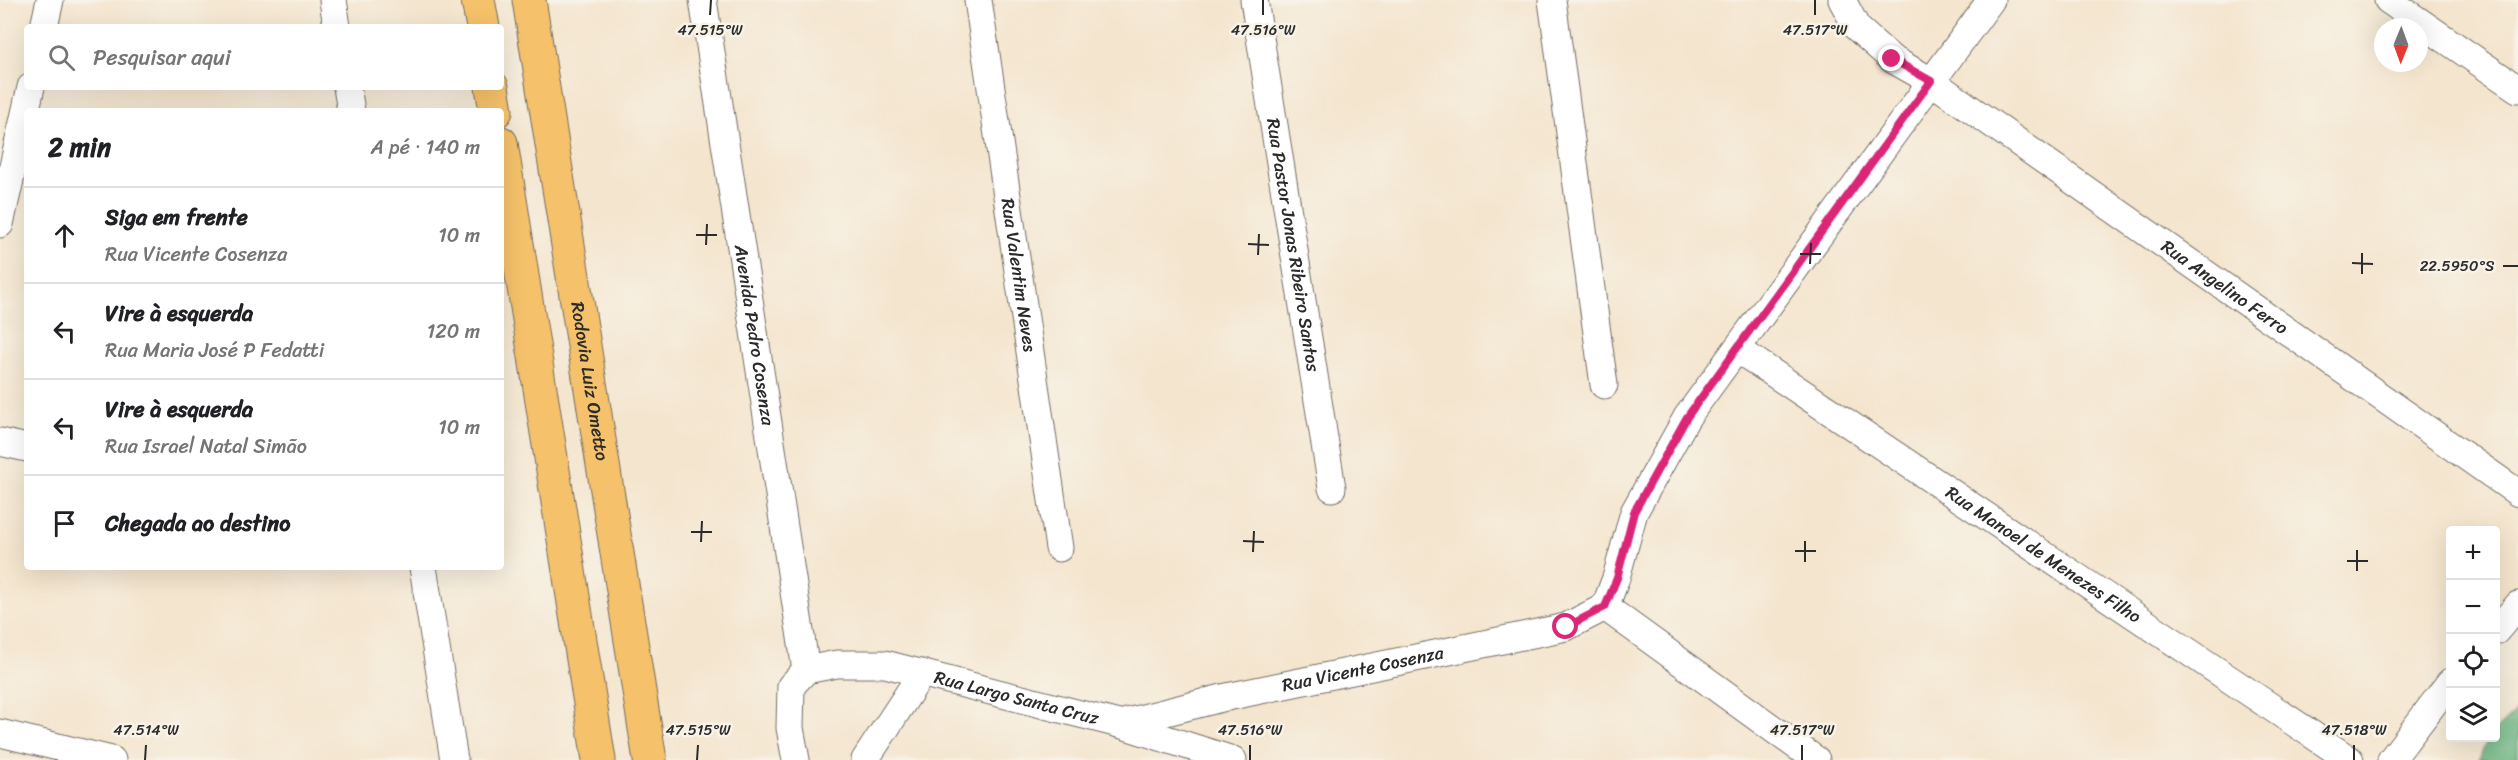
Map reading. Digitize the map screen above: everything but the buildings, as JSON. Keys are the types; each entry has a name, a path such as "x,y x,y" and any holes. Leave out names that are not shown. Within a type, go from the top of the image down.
{"main road":[{"path":"478,0 482,24"},
{"name":"Rodovia Luiz Ometto","path":"529,0 650,760"},
{"path":"492,90 496,108"},
{"path":"504,162 599,760"}],"street":[{"path":"45,24 50,0"},
{"path":"333,0 337,24"},
{"name":"Avenida Pedro Cosenza","path":"703,0 803,673"},
{"name":"Rua Valentim Neves","path":"978,0 1059,548"},
{"name":"Rua Pastor Jonas Ribeiro Santos","path":"1254,0 1332,488"},
{"path":"1552,0 1604,385"},
{"name":"Rua Angelino Ferro","path":"1842,0 1857,28 1892,59 1931,81 2518,493"},
{"path":"1816,760 1605,607 1617,578 1634,512 1687,417 1991,0"},
{"path":"2388,0 2518,89"},
{"path":"26,108 30,90"},
{"path":"348,90 350,108"},
{"path":"0,224 24,115"},
{"name":"Rua Manoel de Menezes Filho","path":"1737,349 2350,760"},
{"path":"0,442 24,447"},
{"path":"423,570 454,760"},
{"path":"2500,626 2518,605"},
{"name":"Rua Vicente Cosenza","path":"1119,724 1222,698 1566,627 1605,607"},
{"name":"Rua Largo Santa Cruz","path":"803,673 837,664 885,664 1119,724 1233,760"},
{"path":"796,760 790,728 791,686 803,673"},
{"path":"865,760 922,673"},
{"path":"2391,760 2446,688"},
{"path":"0,733 112,760"}],"green space":[{"path":"2518,710 2518,760 2479,760 2486,742 2500,742 2500,726"}],"route":[{"path":"1566,627 1605,607 1617,578 1634,512 1687,417 1931,81 1892,59"}]}
